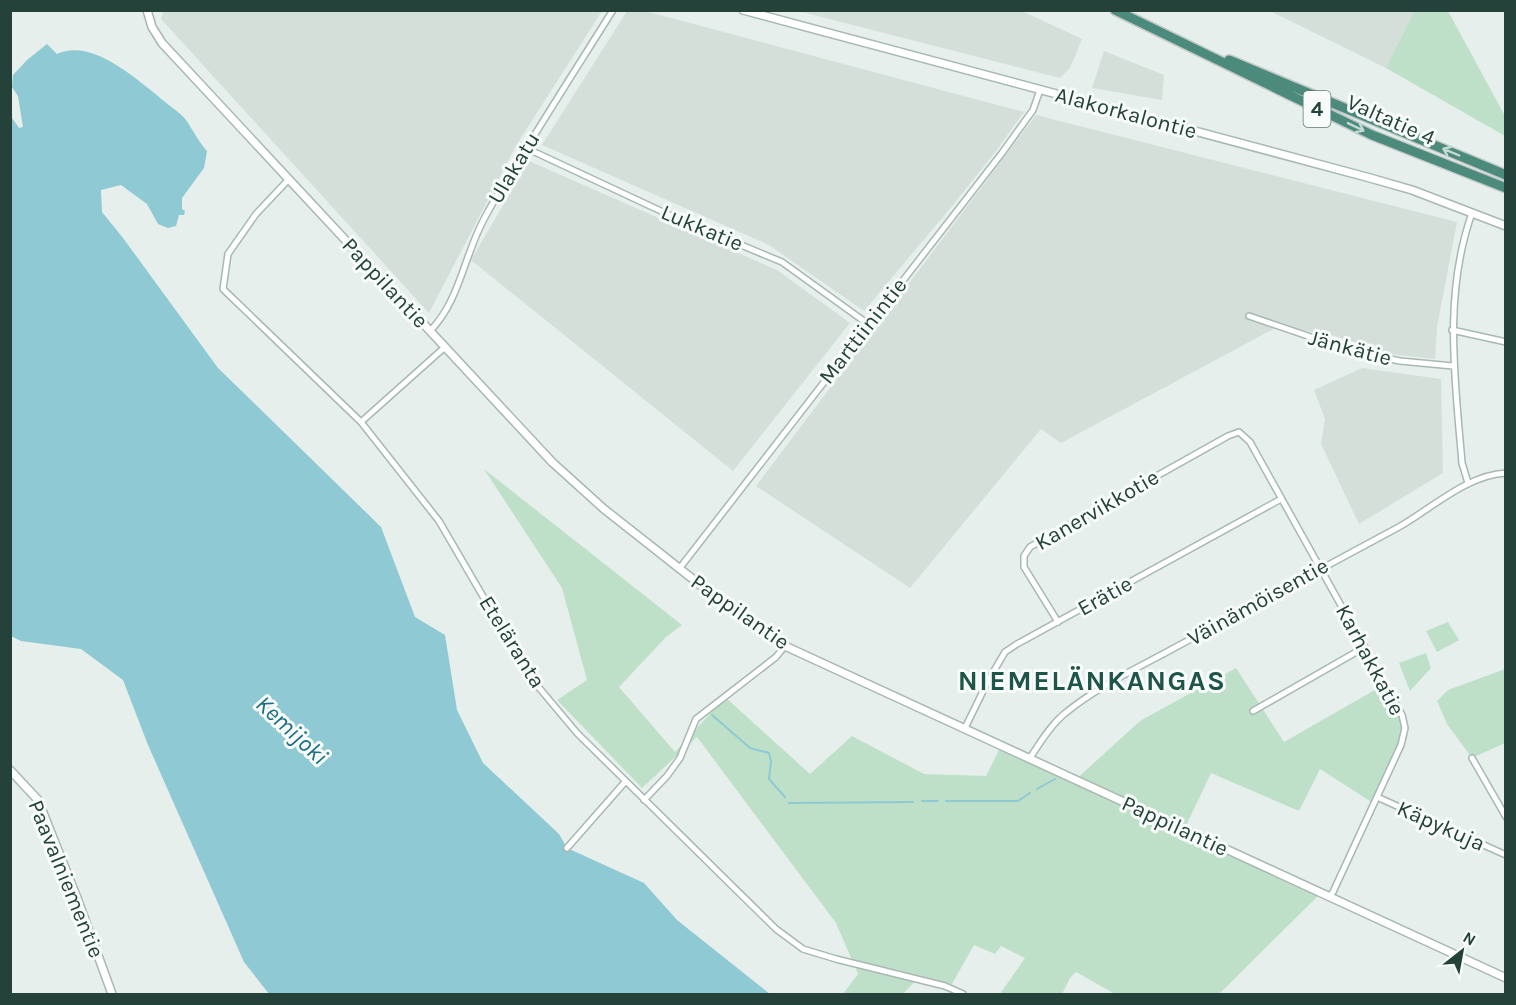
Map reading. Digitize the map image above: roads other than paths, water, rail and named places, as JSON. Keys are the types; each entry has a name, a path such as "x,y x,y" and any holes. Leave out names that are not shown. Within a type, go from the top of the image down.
{"highway":[{"name":"Valtatie 4","path":"1115,10 1372,135 1506,188"},
{"name":"Valtatie 4","path":"1133,20 1506,175"}],"street":[{"name":"Pappilantie","path":"147,10 152,27 162,43 552,462 580,488 737,614 785,646 1506,978"},
{"name":"Ulakatu","path":"430,331 437,325 454,295 470,248 483,220 613,10"},
{"name":"Alakorkalontie","path":"743,10 1370,178 1412,190 1506,226"},
{"name":"Marttiinintie","path":"679,569 1002,153 1033,110 1040,90"},
{"name":"Lukkatie","path":"526,148 678,219 782,262 868,324"},
{"name":"Eteläranta","path":"289,179 256,214 228,254 223,289 361,422 439,521 530,677 577,733 625,782 776,929 803,949 945,986 963,994"},
{"path":"1468,483 1462,463 1452,330 1459,261 1472,213"},
{"name":"Jänkätie","path":"1249,316 1355,352 1400,361 1454,366"},
{"path":"1452,330 1506,342"},
{"path":"361,422 445,347"},
{"name":"Karhakkatie","path":"1239,432 1250,442 1321,568 1402,715 1405,728 1401,745 1329,897"},
{"name":"Kanervikkotie","path":"1058,622 1024,567 1024,556 1030,547 1239,432"},
{"name":"Väinämöisentie","path":"1030,758 1045,735 1062,716 1100,689 1399,527 1468,483 1485,476 1506,473"},
{"name":"Erätie","path":"965,728 1005,652 1281,500"},
{"path":"644,800 667,776 680,758 696,719 776,657 785,646"},
{"path":"1253,711 1365,647"},
{"path":"1472,758 1506,817"},
{"name":"Paavalniementie","path":"10,770 38,800 70,879 107,986 112,994"},
{"path":"567,848 625,782"},
{"name":"Käpykuja","path":"1377,797 1506,855"}],"water":[{"name":"Kemijoki","path":"47,44 57,54 70,50 83,51 97,55 124,70 183,117 207,151 204,168 182,198 182,209 185,211 184,215 179,215 176,226 168,228 158,224 147,204 121,185 101,190 102,212 218,368 381,527 415,617 445,635 457,710 483,763 559,834 567,848 644,883 677,920 770,994 269,994 244,962 148,745 123,680 81,649 21,641 11,636 10,115 19,128 23,127 18,96 12,87 13,75"}],"waterway":[{"path":"712,715 750,748 769,753 771,761 769,779 785,797"},
{"path":"1037,789 1055,779"},
{"path":"946,801 1018,801 1030,793"},
{"path":"922,801 938,801"},
{"path":"789,803 913,802"}],"district":[{"name":"NIEMELÄNKANGAS","path":"1092,680"}]}
